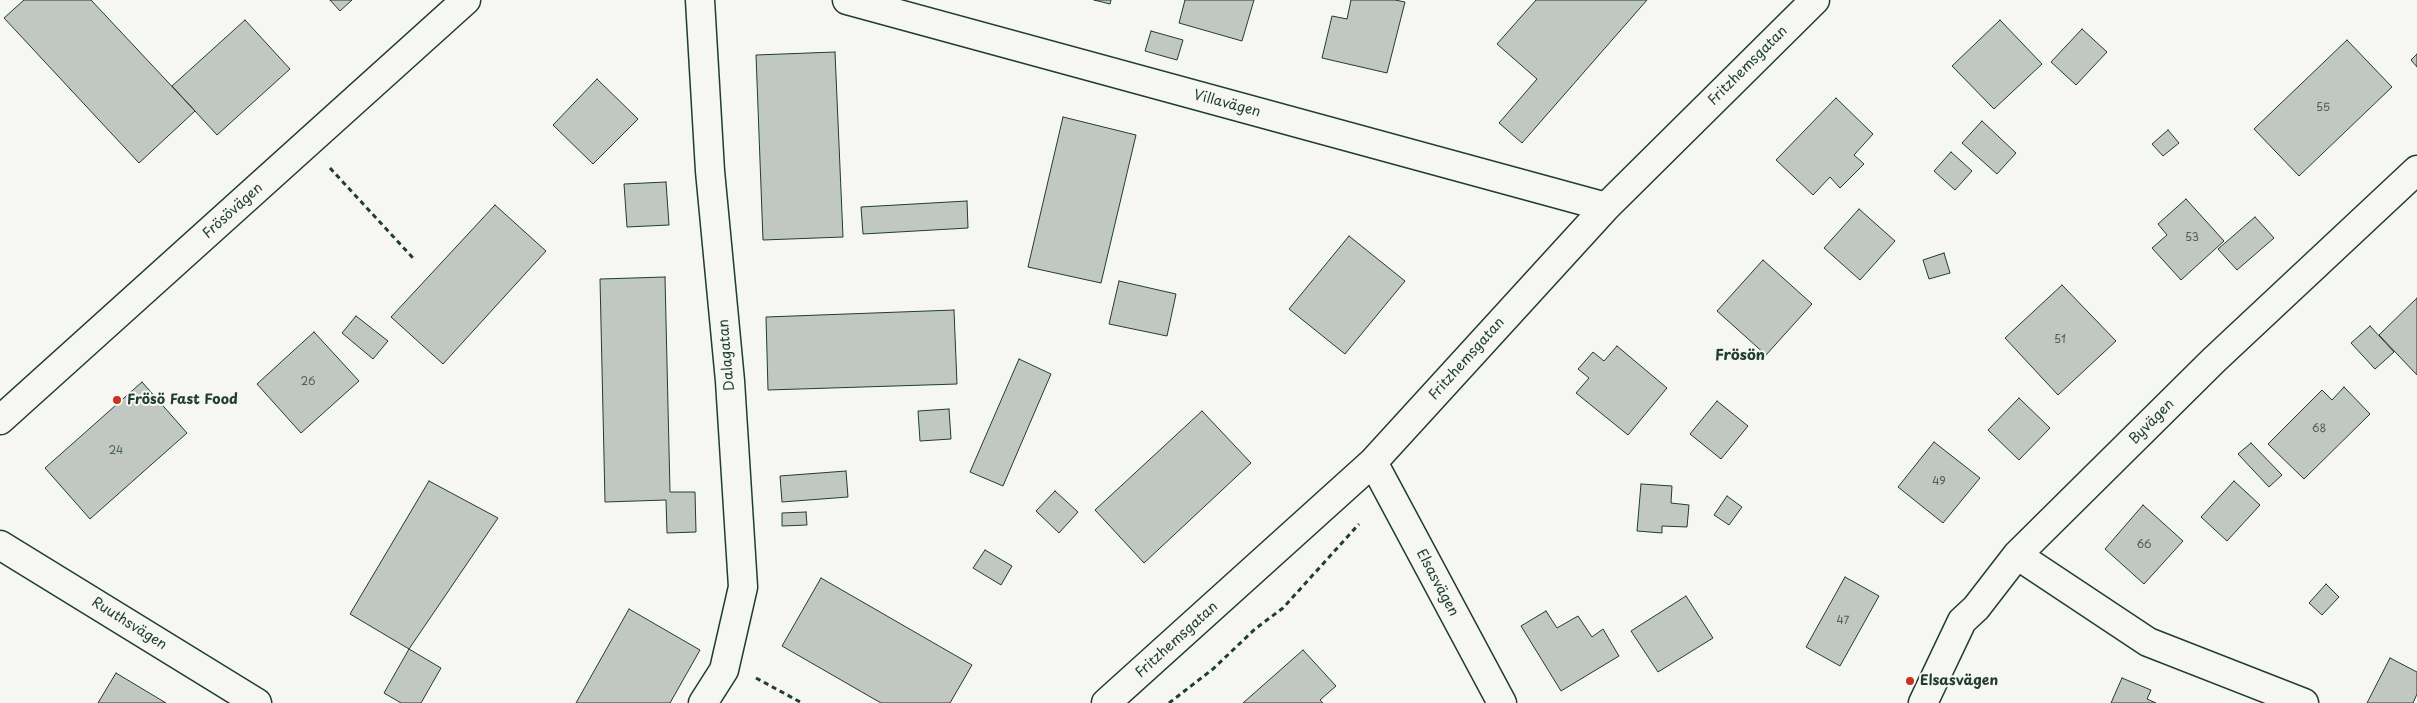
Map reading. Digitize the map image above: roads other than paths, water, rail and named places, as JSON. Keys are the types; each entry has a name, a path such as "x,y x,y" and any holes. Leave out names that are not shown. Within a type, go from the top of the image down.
{"street":[{"name":"Frösövägen","path":"0,420 466,0"},
{"name":"Dalagatan","path":"700,0 710,171 730,382 743,587 724,670 703,703"},
{"name":"Villavägen","path":"848,0 1606,207"},
{"name":"Fritzhemsgatan","path":"1106,703 1372,462 1606,207 1815,0"},
{"name":"Byvägen","path":"1923,703 1962,621 1976,608 2017,555 2214,360 2417,170"},
{"name":"Elsasvägen","path":"1372,462 1502,703"},
{"name":"Ruuthsvägen","path":"0,545 257,703"},
{"path":"2017,555 2148,642 2304,703"}],"place":[{"name":"Frösö Fast Food","path":"117,400"},
{"name":"Elsasvägen","path":"1910,681"}],"district":[{"name":"Frösön","path":"1740,356"}]}
